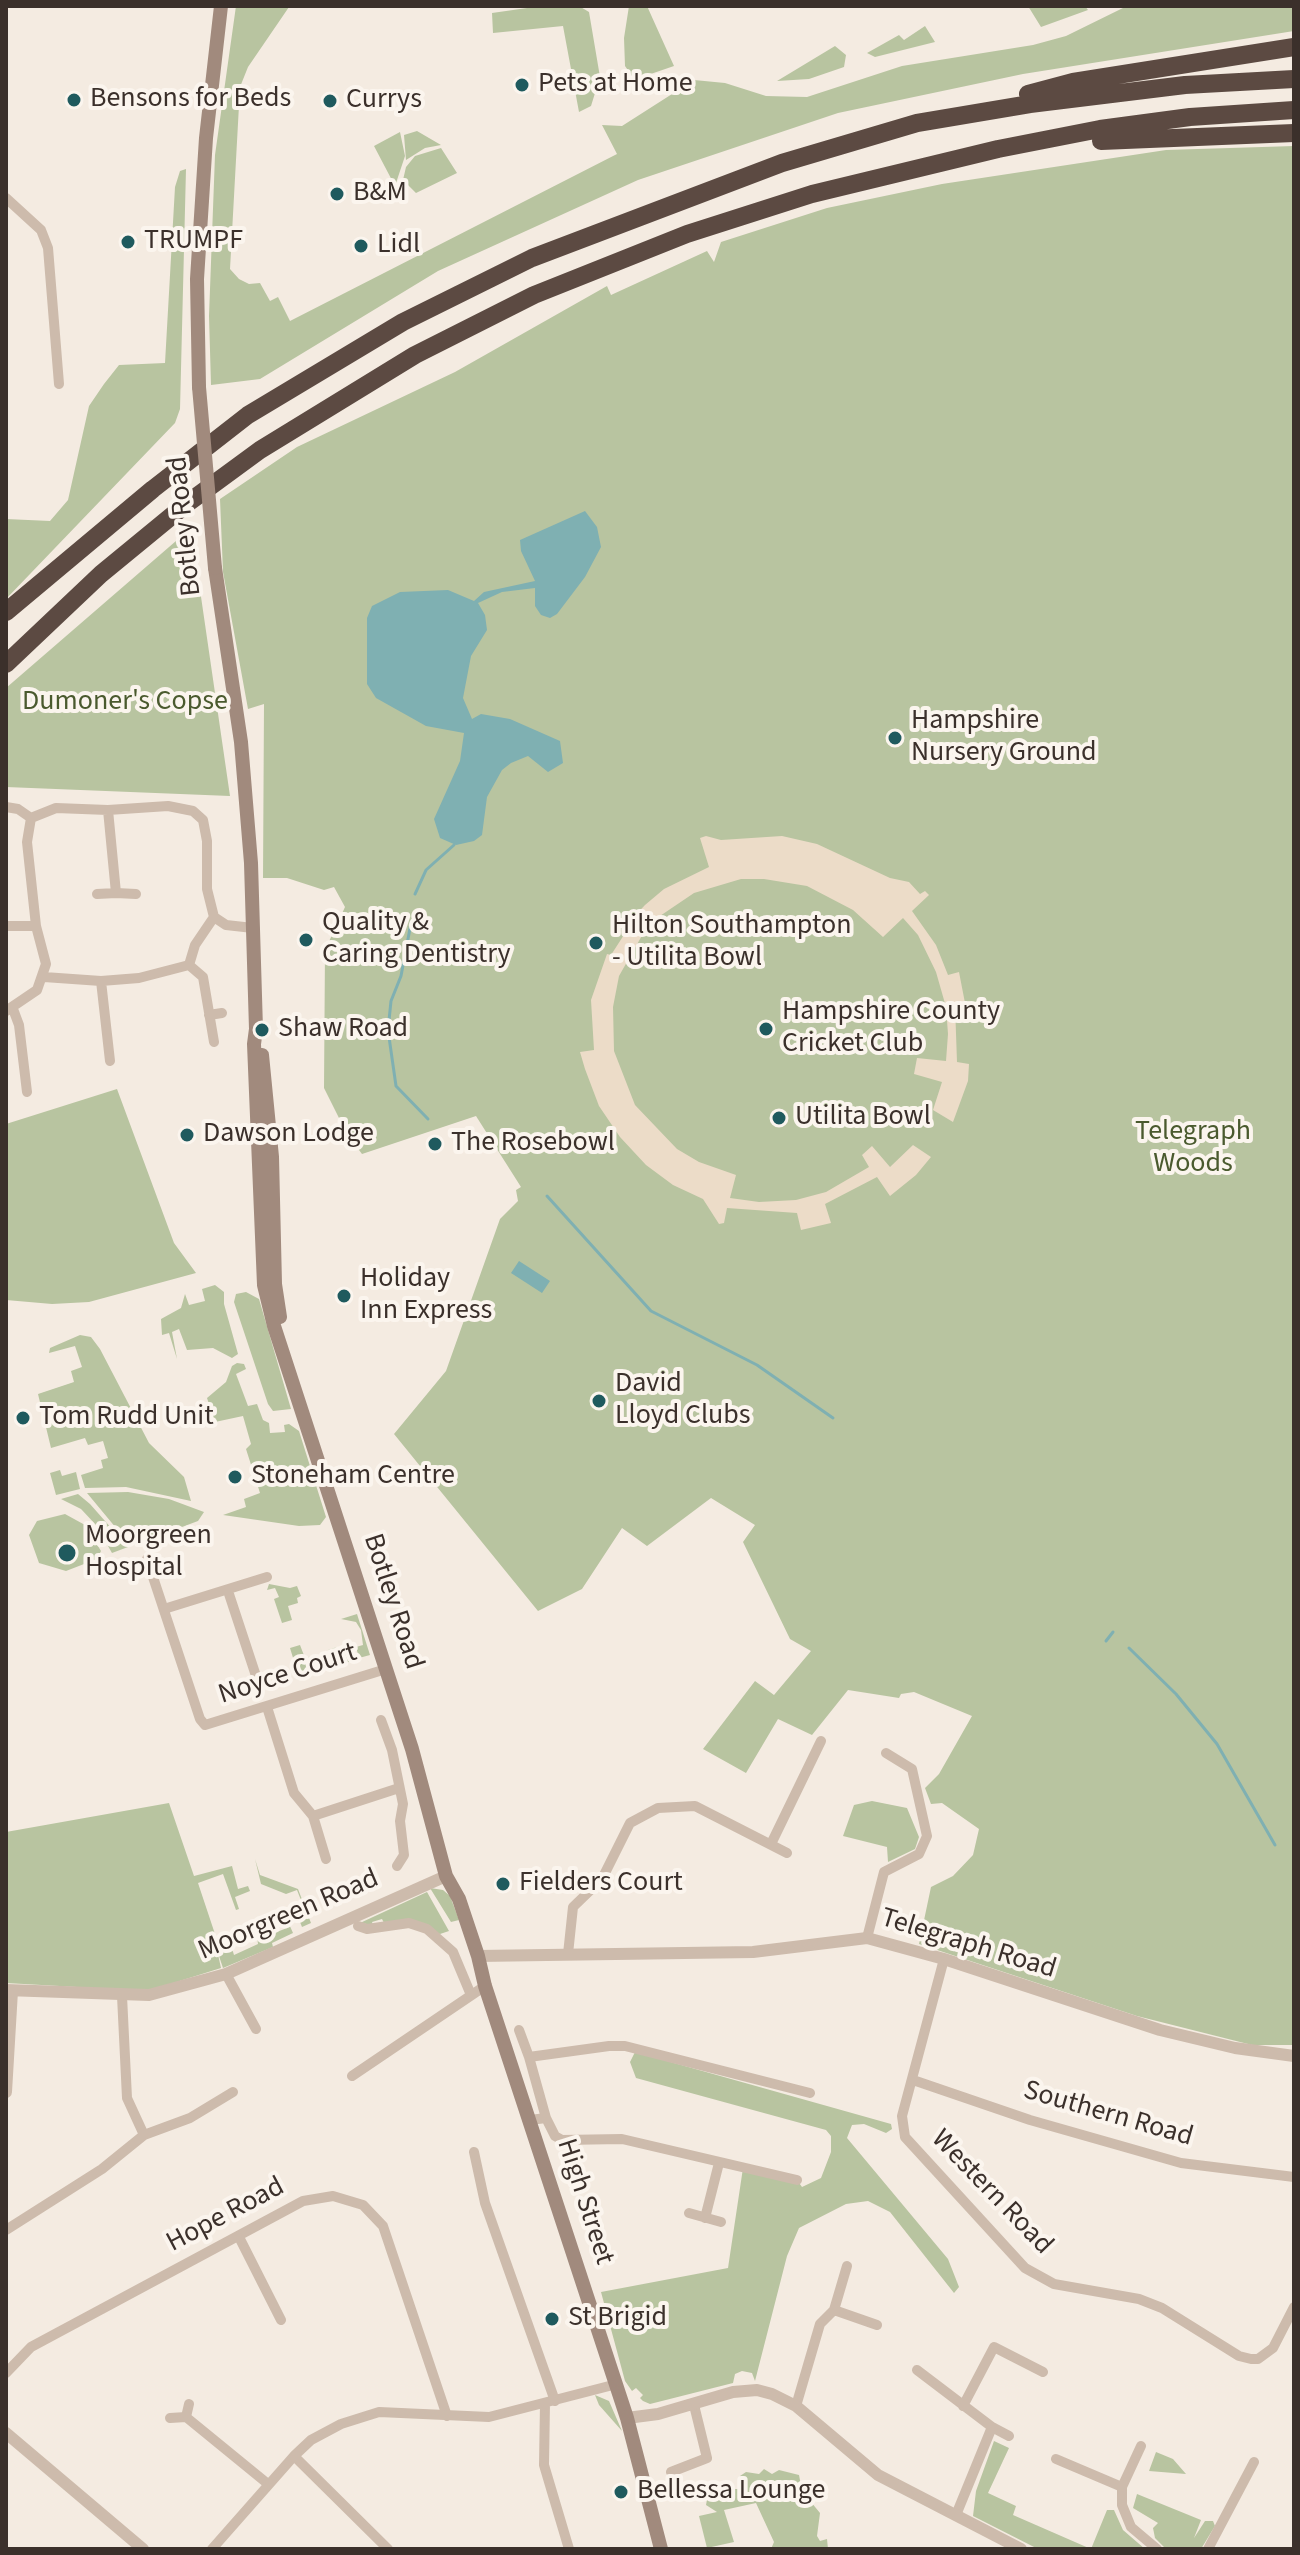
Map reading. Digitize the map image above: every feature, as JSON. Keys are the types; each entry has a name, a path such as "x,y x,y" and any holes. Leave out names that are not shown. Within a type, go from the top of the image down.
{"highway":[{"path":"6,612 153,489 248,415 403,322 532,258 782,163 917,123 1073,82 1294,47"},
{"path":"917,123 1030,104 1170,87 1294,79"},
{"path":"6,664 101,574 185,505 260,450 415,355 534,295 687,234 812,194 998,149 1190,117 1294,110"},
{"path":"998,149 1160,136 1294,133"}],"main road":[{"name":"Botley Road","path":"218,10 198,263 199,387 215,568 241,742 256,1029 268,1099 275,1284 283,1346 386,1669 446,1876"},
{"name":"High Street","path":"446,1876 459,1899 613,2385 627,2418 661,2549"}],"street":[{"path":"7,201 36,223 48,248 59,384"},
{"path":"6,807 18,809 31,818"},
{"path":"31,818 56,808 185,808 200,816 207,841 207,889 214,917 226,925 253,928"},
{"path":"108,810 116,893"},
{"path":"27,1092 19,1025 9,1010 37,990 46,964 36,926 27,842 31,818"},
{"path":"97,894 136,894"},
{"path":"189,965 195,945 214,917"},
{"path":"6,926 36,926"},
{"path":"44,977 101,981 155,976 189,965"},
{"path":"189,965 203,977 214,1042"},
{"path":"101,981 110,1061"},
{"path":"209,1015 222,1013"},
{"path":"147,1559 164,1609 267,1577"},
{"path":"228,1591 258,1682"},
{"name":"Noyce Court","path":"164,1609 200,1719 205,1725 386,1669"},
{"path":"267,1707 294,1793 313,1816 326,1859"},
{"path":"381,1720 392,1750 403,1804 400,1821 404,1855 397,1866"},
{"path":"771,1844 797,1796 809,1761 821,1741"},
{"path":"867,1938 884,1872 919,1854 927,1836 912,1769 886,1753"},
{"path":"313,1816 399,1788"},
{"path":"568,1954 573,1907 602,1879 630,1823 658,1808 695,1806 787,1853"},
{"name":"Moorgreen Road","path":"9,1991 149,1995 226,1974 446,1876"},
{"path":"358,1926 374,1928 409,1923 427,1929 453,1952 471,1995"},
{"name":"Telegraph Road","path":"478,1956 753,1952 867,1938 944,1959 1160,2030 1235,2048 1294,2056"},
{"name":"Western Road","path":"944,1959 902,2116 905,2137 1025,2268 1054,2284 1151,2303 1185,2320 1239,2356 1258,2359 1273,2348 1294,2307"},
{"path":"226,1974 256,2029"},
{"path":"352,2076 485,1986"},
{"path":"6,2092 9,1991"},
{"path":"122,1996 127,2098 144,2135"},
{"path":"519,2030 546,2118 555,2136 562,2140 622,2139 797,2180"},
{"path":"529,2057 617,2045 810,2093"},
{"name":"Southern Road","path":"913,2080 1030,2120 1181,2163 1294,2177"},
{"path":"6,2230 102,2169 144,2135 190,2118 233,2092"},
{"path":"530,2120 546,2118"},
{"path":"474,2152 481,2204 550,2402 544,2465 569,2549"},
{"path":"705,2218 719,2163"},
{"name":"Hope Road","path":"6,2373 31,2347 312,2198 342,2197 371,2212 383,2226 447,2416"},
{"path":"689,2213 721,2222"},
{"path":"239,2237 281,2320"},
{"path":"796,2406 820,2324 834,2310 847,2266"},
{"path":"834,2310 877,2325"},
{"path":"963,2406 994,2347 1043,2372"},
{"path":"917,2370 992,2427 1009,2436"},
{"path":"212,2549 294,2456 325,2432 364,2416 391,2412 489,2417 613,2385"},
{"path":"627,2418 694,2405 733,2392 757,2390 796,2406 859,2463 1021,2549"},
{"path":"186,2417 189,2404"},
{"path":"671,2472 707,2458 694,2405"},
{"path":"170,2418 186,2417 268,2484"},
{"path":"956,2515 992,2427"},
{"path":"6,2433 143,2549"},
{"path":"1141,2446 1122,2487 1122,2505 1131,2527 1157,2549"},
{"path":"294,2456 388,2549"},
{"path":"1056,2459 1122,2487"},
{"path":"1208,2549 1254,2462"}],"green space":[{"path":"236,6 289,7 248,67 240,87 230,269 249,284 260,283 270,301 278,297 290,321 617,154 602,125 622,126 694,80 725,83 766,96 807,97 902,66 1033,45 1066,36 1127,6 1294,6 1294,31 1023,74 838,113 638,180 438,271 260,379 211,385 209,316 215,155"},
{"path":"541,6 579,6 589,12 600,77 591,106 579,112 563,26 493,33 492,13"},
{"path":"629,6 647,6 674,66 639,78 632,76 625,66 624,38"},
{"path":"1028,6 1085,6 1088,10 1041,27"},
{"path":"925,26 935,42 875,57 867,53 899,35 904,40"},
{"path":"835,46 846,55 844,67 809,79 777,81"},
{"path":"417,131 441,145 425,148 406,160 404,135"},
{"path":"400,132 405,156 395,186 374,146"},
{"name":"Telegraph Woods","path":"1294,146 1294,2045 1252,2045 1137,2016 919,1944 931,1887 953,1876 973,1855 979,1829 942,1803 931,1804 925,1788 939,1774 972,1716 914,1692 901,1694 899,1698 848,1690 812,1735 778,1719 746,1773 703,1749 755,1681 774,1695 811,1651 790,1639 743,1542 755,1525 711,1498 647,1546 622,1528 582,1589 538,1611 394,1434 446,1371 500,1219 518,1201 516,1190 521,1187 476,1116 362,1154 347,1134 324,1088 325,950 345,907 334,887 324,890 287,878 263,878 264,704 248,709 223,572 220,499 297,447 455,372 607,286 611,295 707,251 714,262 721,242 827,208 942,184 1166,150"},
{"path":"441,148 457,173 416,193 403,180 406,167 415,156"},
{"path":"186,169 180,409 175,423 6,599 6,519 50,521 68,500 89,406 104,384 119,365 165,363 175,187 180,171"},
{"name":"Dumoner's Copse","path":"191,528 230,796 6,787 6,688"},
{"path":"117,1089 174,1243 196,1273 89,1302 52,1304 6,1300 6,1124"},
{"path":"215,1285 224,1292 224,1304 238,1354 232,1358 213,1348 187,1350 179,1329 172,1332 177,1359 169,1333 162,1335 161,1319 181,1308 185,1294 189,1305 205,1301 202,1289"},
{"path":"246,1292 259,1299 291,1409 273,1411 268,1404 234,1302 236,1294"},
{"path":"80,1335 91,1337 100,1349 149,1443 184,1477 191,1501 126,1487 85,1488 81,1475 103,1468 101,1460 108,1458 103,1441 88,1445 85,1438 51,1448 38,1394 74,1382 71,1371 82,1367 75,1346 49,1353 50,1348"},
{"path":"244,1364 246,1369 236,1374 248,1406 257,1404 263,1420 269,1423 270,1433 285,1432 284,1425 289,1424 299,1431 326,1517 320,1525 299,1526 223,1515 246,1507 244,1499 260,1493 246,1449 251,1444 243,1416 215,1422 207,1398 226,1382 232,1366"},
{"path":"60,1470 62,1476 76,1472 80,1489 56,1495 50,1473"},
{"path":"128,1492 169,1499 204,1512 198,1521 131,1546 87,1493"},
{"path":"78,1494 128,1547 112,1553 96,1525 81,1509 61,1499"},
{"path":"65,1514 85,1525 101,1551 97,1559 66,1571 39,1563 29,1535 37,1521"},
{"path":"269,1584 290,1588 297,1586 301,1596 297,1598 298,1603 288,1606 292,1620 282,1623 274,1599 279,1597 275,1588 267,1590"},
{"path":"357,1614 370,1655 359,1658 356,1647 363,1645 361,1630 356,1622 341,1619"},
{"path":"300,1645 305,1658 315,1655 317,1660 321,1658 325,1670 303,1677 298,1674 290,1648"},
{"path":"337,1647 340,1655 354,1650 357,1659 329,1669 325,1657 329,1655 328,1650"},
{"path":"872,1801 907,1808 919,1837 915,1849 888,1862 887,1847 843,1836 854,1805"},
{"path":"169,1803 194,1876 232,1866 238,1889 248,1886 250,1891 235,1897 239,1909 236,1910 223,1874 198,1883 217,1940 230,1942 234,1955 258,1944 256,1927 259,1926 264,1937 287,1928 285,1915 293,1933 272,1943 273,1947 223,1968 217,1950 221,1968 148,1991 6,1983 6,1832"},
{"path":"255,1859 260,1875 298,1889 311,1923 302,1927 298,1917 306,1913 297,1890 286,1894 261,1884"},
{"path":"430,1888 443,1890 450,1896 459,1920 451,1922"},
{"path":"427,1892 449,1931 440,1934 384,1923 382,1919 372,1922 373,1925 360,1923"},
{"path":"635,2052 891,2124 892,2129 886,2133 864,2124 852,2125 847,2138 948,2259 959,2287 954,2293 890,2212 868,2201 846,2204 799,2228 787,2256 755,2381 752,2373 742,2371 735,2374 733,2383 650,2404 643,2401 640,2398 643,2395 636,2388 632,2391 625,2381 601,2292 728,2268 743,2168 797,2180 802,2187 821,2178 831,2152 831,2136 826,2130 636,2078 630,2062"},
{"path":"595,2395 609,2401 622,2431 599,2405"},
{"path":"994,2441 1009,2448 988,2493 1016,2506 1013,2515 1091,2549 1038,2549 973,2516 976,2491"},
{"path":"1156,2452 1173,2459 1186,2474 1149,2471"},
{"path":"764,2469 772,2474 779,2470 799,2475 802,2491 820,2513 817,2536 820,2541 827,2539 828,2549 771,2549 774,2542 756,2503 724,2510 734,2542 707,2548 699,2516 717,2512 706,2505 709,2489 739,2489 740,2476 746,2472 759,2474"},
{"path":"1137,2494 1201,2520 1194,2538 1205,2521 1213,2521 1215,2526 1201,2549 1166,2549 1155,2538 1153,2528 1158,2523 1133,2508"},
{"path":"1107,2510 1114,2510 1123,2530 1145,2549 1091,2549"}],"shaded area":[{"path":"706,836 721,840 782,836 817,844 890,878 909,882 920,894 925,891 929,895 912,911 936,945 948,975 959,972 965,1003 955,1005 957,1062 969,1064 968,1081 953,1122 933,1110 942,1082 914,1074 917,1058 946,1061 948,1034 946,1007 936,972 918,935 903,918 883,937 853,910 807,886 764,879 741,879 694,893 657,918 644,932 619,976 613,1007 614,1051 635,1105 677,1149 699,1162 736,1175 730,1198 759,1202 796,1200 826,1192 869,1167 862,1155 872,1146 890,1167 913,1145 931,1157 916,1175 890,1196 877,1177 825,1204 831,1223 801,1230 797,1213 727,1208 724,1223 719,1224 703,1199 673,1185 646,1165 620,1137 599,1106 585,1069 580,1052 594,1050 591,1000 607,954 611,955 629,927 626,925 645,905 664,889 709,867 700,838"}],"water":[{"path":"585,511 597,527 601,547 585,577 557,614 550,618 541,615 535,606 535,588 502,592 478,603 485,615 487,630 471,656 463,698 472,719 481,714 510,719 560,741 563,763 548,772 528,756 511,763 502,770 487,797 482,835 474,841 456,845 440,838 434,819 460,761 464,733 426,726 376,698 367,684 367,618 372,606 400,592 448,590 474,601 484,592 535,581 521,551 520,540"},
{"path":"519,1261 550,1281 542,1293 511,1273"}],"waterway":[{"path":"415,894 426,870 454,845"},
{"path":"411,923 401,976 391,1001 388,1030 396,1086 428,1119"},
{"path":"547,1196 651,1311 757,1365 833,1418"},
{"path":"1106,1641 1113,1632"},
{"path":"1129,1648 1176,1694 1217,1744 1275,1845"}],"place":[{"name":"Pets at Home","path":"522,85"},
{"name":"Bensons for Beds","path":"74,100"},
{"name":"Currys","path":"330,101"},
{"name":"B&M","path":"337,194"},
{"name":"TRUMPF","path":"128,242"},
{"name":"Lidl","path":"361,246"},
{"name":"Hampshire Nursery Ground","path":"895,738"},
{"name":"Quality & Caring Dentistry","path":"306,940"},
{"name":"Hilton Southampton - Utilita Bowl","path":"596,943"},
{"name":"Hampshire County Cricket Club","path":"766,1029"},
{"name":"Shaw Road","path":"262,1030"},
{"name":"Utilita Bowl","path":"779,1118"},
{"name":"Dawson Lodge","path":"187,1135"},
{"name":"The Rosebowl","path":"435,1144"},
{"name":"Holiday Inn Express","path":"344,1296"},
{"name":"David Lloyd Clubs","path":"599,1401"},
{"name":"Tom Rudd Unit","path":"23,1418"},
{"name":"Stoneham Centre","path":"235,1477"},
{"name":"Moorgreen Hospital","path":"67,1553"},
{"name":"Fielders Court","path":"503,1884"},
{"name":"St Brigid","path":"552,2319"},
{"name":"Bellessa Lounge","path":"621,2492"}]}
